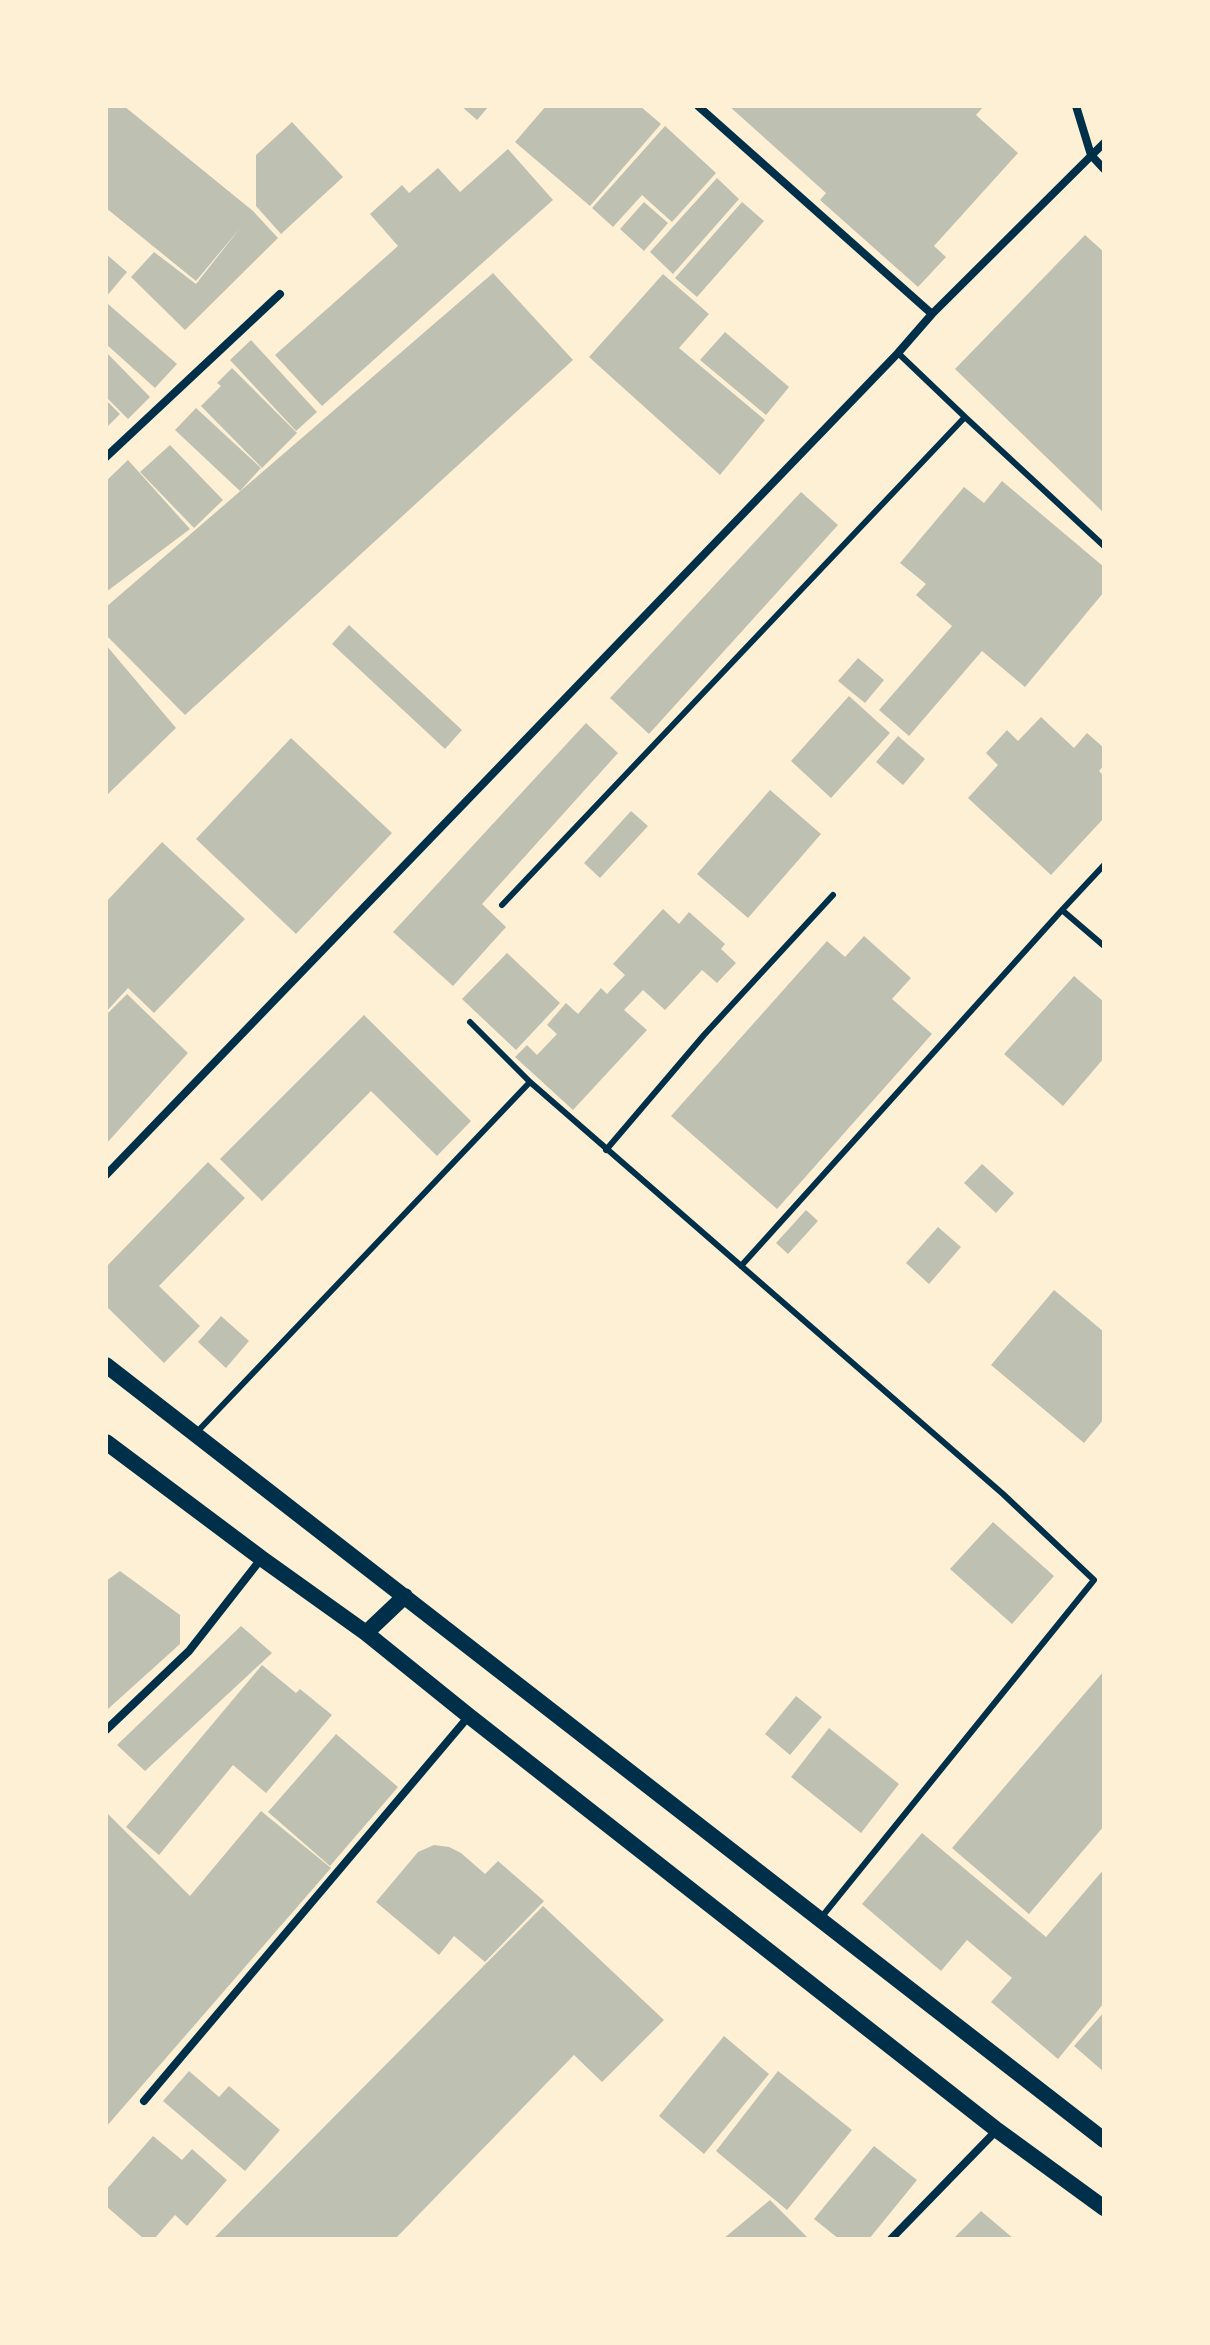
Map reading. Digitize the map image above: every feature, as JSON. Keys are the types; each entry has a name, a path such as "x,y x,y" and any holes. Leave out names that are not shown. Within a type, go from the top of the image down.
{"main road":[{"path":"106,1365 1104,2140"},
{"path":"106,1442 366,1633 997,2130 1104,2208"},
{"path":"366,1633 405,1596"}],"street":[{"path":"698,106 932,314"},
{"path":"1076,106 1091,155 1104,169"},
{"path":"106,1175 898,353 932,314 1104,143"},
{"path":"106,457 280,294"},
{"path":"106,1730 189,1651 261,1558"},
{"path":"144,2101 469,1716"},
{"path":"891,2239 997,2130"}],"lane":[{"path":"898,353 1104,546"},
{"path":"502,905 965,417"},
{"path":"741,1266 1104,865"},
{"path":"606,1150 704,1035 833,895"},
{"path":"1062,910 1104,946"},
{"path":"470,1022 530,1082 606,1150 1003,1494 1094,1580 820,1919"},
{"path":"195,1434 530,1082"}],"building":[{"path":"106,106 124,106 253,211 278,238 185,330 131,277 154,252 196,284 241,227 196,281 106,208"},
{"path":"461,106 489,106 477,120"},
{"path":"546,106 640,106 661,124 590,206 515,142"},
{"path":"729,106 984,106 976,115 1018,153 934,246 946,257 918,287 820,200 826,193"},
{"path":"292,122 343,177 281,234 256,206 256,155"},
{"path":"665,126 716,173 672,222 642,195 613,227 592,208"},
{"path":"508,149 553,200 322,406 275,355 398,246 370,214 402,185 409,193 438,168 460,192"},
{"path":"717,178 739,199 673,274 650,252"},
{"path":"644,202 668,223 644,251 620,229"},
{"path":"742,202 764,221 697,297 675,278"},
{"path":"1085,235 1104,252 1104,513 955,369"},
{"path":"106,254 127,272 106,297"},
{"path":"493,273 573,360 185,715 106,635 106,607"},
{"path":"663,274 709,314 679,348 765,420 720,475 589,357"},
{"path":"108,304 177,364 155,388 106,344"},
{"path":"725,332 789,387 766,415 700,360"},
{"path":"251,340 317,412 296,431 230,360"},
{"path":"106,352 150,397 128,419 106,397"},
{"path":"232,368 297,433 262,468 201,406 221,386 217,383"},
{"path":"106,400 120,414 106,428"},
{"path":"196,408 261,468 240,491 175,430"},
{"path":"170,445 223,500 194,528 140,472"},
{"path":"128,460 190,529 106,592 106,481"},
{"path":"1002,481 1104,567 1104,592 1025,687 982,651 909,736 879,710 952,626 916,595 926,584 900,563 964,487 984,503"},
{"path":"801,492 838,525 649,734 610,698"},
{"path":"349,625 462,730 445,749 332,644"},
{"path":"106,645 176,728 106,796"},
{"path":"858,658 884,680 865,703 838,681"},
{"path":"849,696 890,733 831,798 791,761"},
{"path":"1041,717 1074,748 1087,733 1104,748 1104,765 1099,771 1104,776 1104,818 1051,875 968,798 998,765 986,753 1007,730 1018,741"},
{"path":"586,723 618,753 482,904 506,927 453,986 393,932"},
{"path":"898,736 925,759 903,785 876,762"},
{"path":"291,738 392,833 296,934 196,839"},
{"path":"770,790 821,834 748,918 697,874"},
{"path":"631,811 648,826 600,878 584,863"},
{"path":"162,842 245,919 154,1013 128,988 106,1012 106,902"},
{"path":"663,909 679,924 689,912 725,944 721,949 736,963 717,983 702,970 665,1010 643,990 624,1010 647,1030 573,1110 515,1057 527,1045 537,1055 557,1034 547,1025 566,1003 578,1014 601,988 607,994 625,975 613,964"},
{"path":"864,936 911,978 892,999 932,1034 777,1209 671,1116 827,941 845,957"},
{"path":"507,953 560,1003 516,1050 462,999"},
{"path":"1074,976 1104,1002 1104,1058 1063,1106 1004,1054"},
{"path":"127,994 188,1053 106,1144 106,1015"},
{"path":"364,1015 471,1121 437,1156 371,1091 262,1201 220,1159"},
{"path":"208,1162 245,1198 159,1286 200,1326 164,1363 106,1306 106,1267"},
{"path":"982,1164 1014,1193 996,1213 964,1183"},
{"path":"806,1210 818,1221 788,1254 776,1243"},
{"path":"938,1227 961,1247 929,1284 906,1263"},
{"path":"1054,1290 1104,1332 1104,1419 1084,1443 991,1365"},
{"path":"221,1316 249,1341 226,1368 198,1342"},
{"path":"993,1522 1054,1576 1012,1624 950,1569"},
{"path":"120,1571 180,1615 180,1644 108,1709 106,1581"},
{"path":"241,1626 272,1653 145,1771 117,1745"},
{"path":"262,1665 296,1693 300,1689 332,1715 266,1793 233,1765 159,1855 126,1827"},
{"path":"1104,1671 1104,1826 1029,1914 952,1848"},
{"path":"796,1696 822,1717 790,1755 765,1734"},
{"path":"829,1728 899,1784 861,1833 791,1777"},
{"path":"336,1734 398,1787 330,1866 268,1812"},
{"path":"261,1811 331,1868 106,2127 106,1812 190,1896"},
{"path":"922,1833 1046,1937 1104,1869 1104,2003 1058,2059 991,2002 1012,1978 967,1940 941,1971 862,1904"},
{"path":"434,1845 461,1853 485,1874 498,1861 544,1901 485,1962 454,1936 439,1955 376,1902 418,1852"},
{"path":"543,1906 664,2020 602,2082 574,2055 395,2239 213,2239"},
{"path":"1104,2012 1104,2072 1074,2046"},
{"path":"724,2036 769,2074 704,2154 659,2116"},
{"path":"189,2071 219,2097 229,2086 280,2130 245,2171 163,2101"},
{"path":"778,2071 852,2130 787,2210 716,2151"},
{"path":"153,2136 182,2160 192,2149 227,2180 187,2226 175,2215 154,2239 144,2239 106,2206 106,2190"},
{"path":"874,2146 917,2180 869,2239 839,2239 814,2219"},
{"path":"770,2200 809,2239 723,2239"},
{"path":"981,2211 1014,2239 953,2239"}]}
